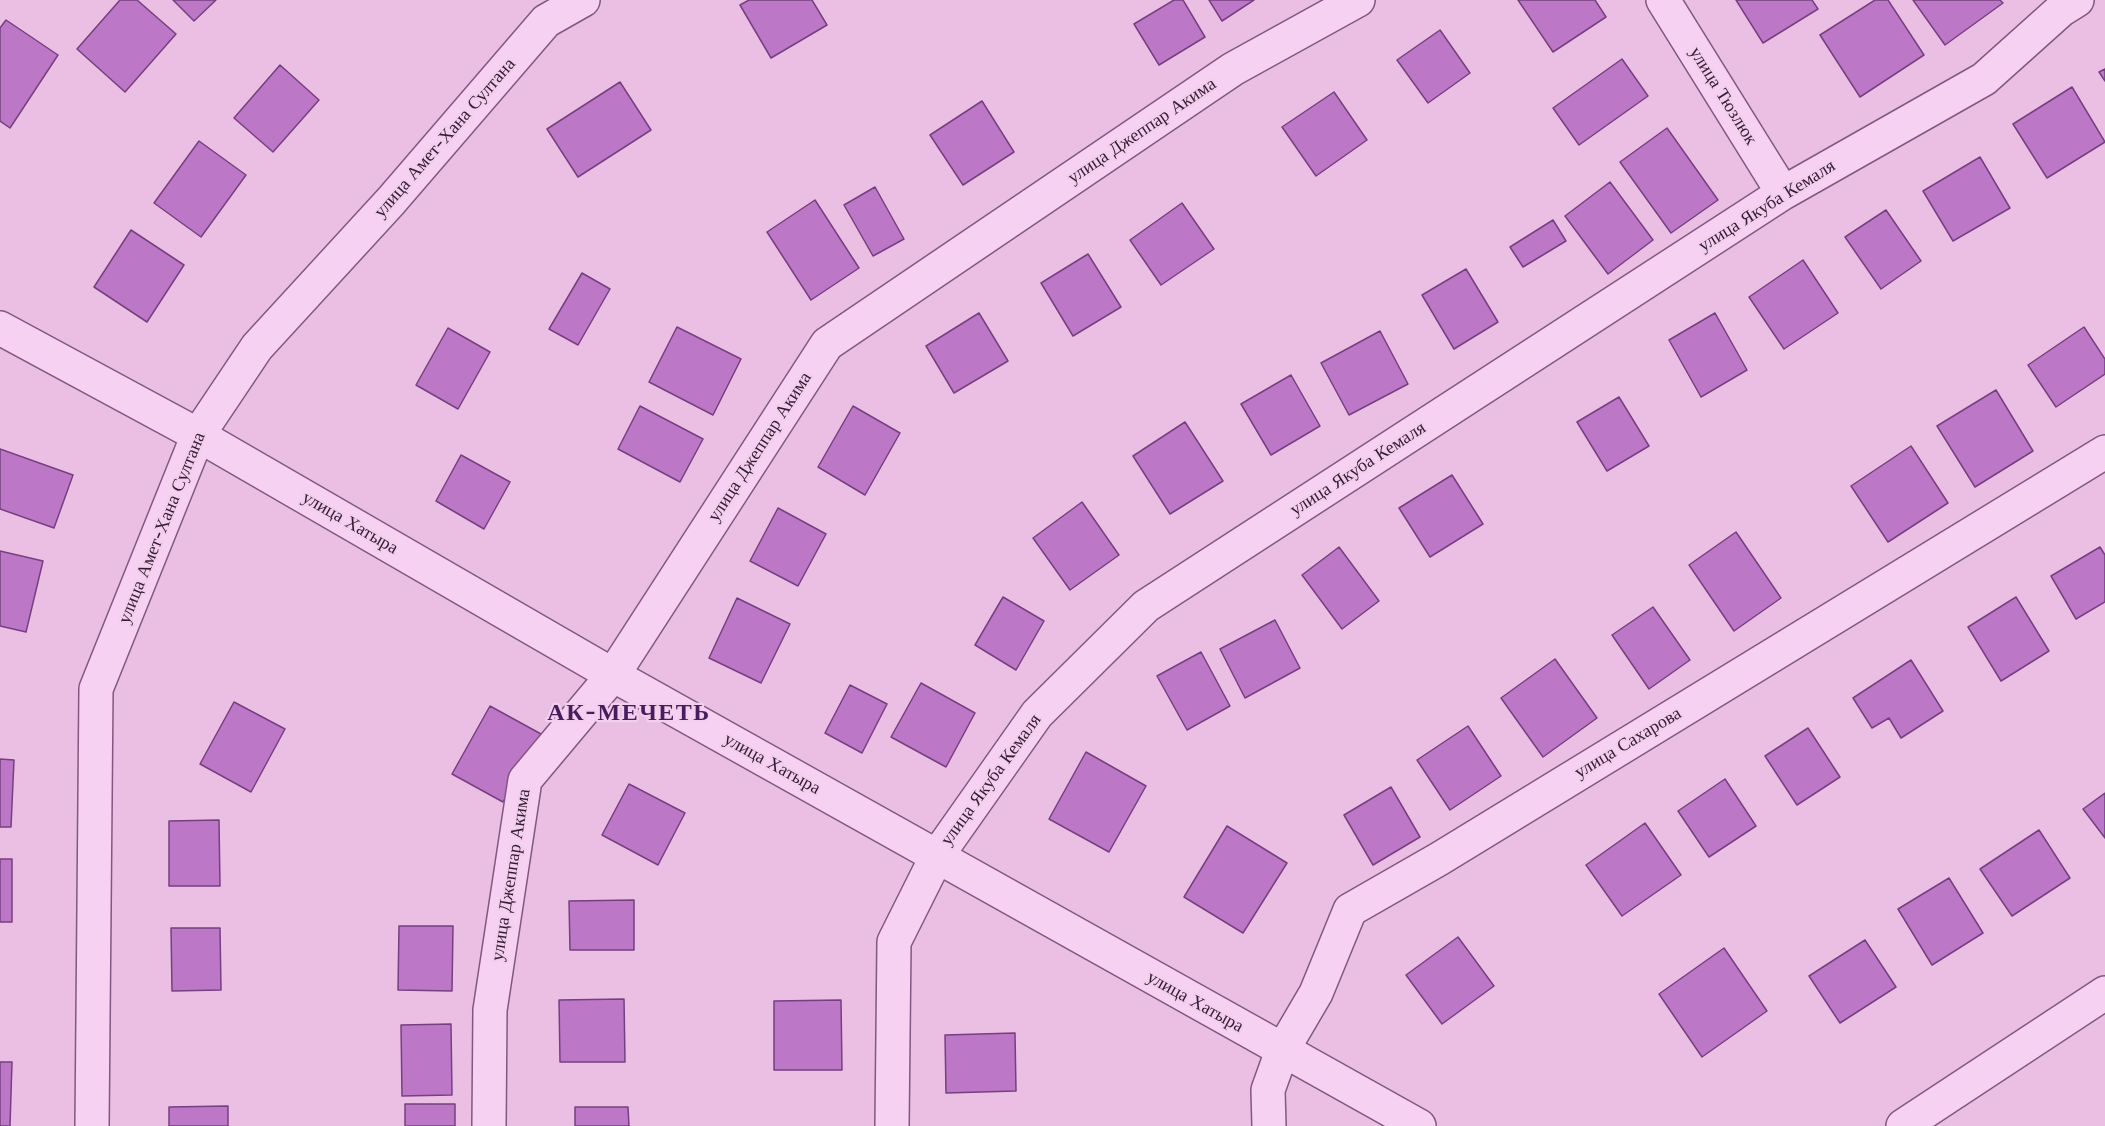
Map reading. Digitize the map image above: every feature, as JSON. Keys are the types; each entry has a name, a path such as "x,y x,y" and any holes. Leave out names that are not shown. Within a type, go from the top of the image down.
{"street":[{"name":"улица Амет-Хана Султана","path":"92,1126 96,689 198,435 257,347 391,201 546,21 583,0"},
{"name":"улица Джеппар Акима","path":"489,1126 490,1010 525,780 613,675 827,344 1233,69 1358,0"},
{"name":"улица Тюзлюк","path":"1663,0 1783,193"},
{"name":"улица Якуба Кемаля","path":"892,1126 894,942 937,856 1037,714 1146,606 1783,193 1984,79 2061,10 2077,0"},
{"name":"улица Хатыра","path":"0,328 198,435 613,675 1419,1126"},
{"name":"улица Сахарова","path":"1269,1126 1268,1090 1282,1051 1316,993 1350,910 1439,859 2105,452"},
{"path":"1903,1126 2105,993"}],"building":[{"path":"120,0 137,0 176,34 125,92 77,49"},
{"path":"173,0 216,0 194,21"},
{"path":"749,0 812,0 827,25 771,58 740,5"},
{"path":"1174,0 1183,0 1205,37 1159,65 1134,24"},
{"path":"1209,0 1254,0 1222,21"},
{"path":"1518,0 1595,0 1606,17 1553,52"},
{"path":"1736,0 1812,0 1818,9 1763,43"},
{"path":"1875,0 1888,0 1924,55 1860,97 1820,35"},
{"path":"1913,0 2000,0 2003,3 1945,45"},
{"path":"6,20 58,55 10,128 0,121 0,28"},
{"path":"1440,30 1470,73 1428,103 1397,60"},
{"path":"1622,59 1648,96 1579,145 1553,108"},
{"path":"280,65 319,100 273,152 234,118"},
{"path":"2105,69 2105,81 2099,72"},
{"path":"620,82 651,130 578,177 547,129"},
{"path":"2072,87 2105,142 2047,178 2013,124"},
{"path":"1334,92 1367,140 1316,176 1282,127"},
{"path":"982,101 1014,152 963,185 930,135"},
{"path":"1667,128 1718,200 1671,233 1620,162"},
{"path":"199,141 246,175 201,237 154,203"},
{"path":"1980,157 2010,208 1953,241 1923,191"},
{"path":"1610,182 1653,240 1608,274 1565,216"},
{"path":"875,187 904,239 873,256 844,205"},
{"path":"815,200 859,268 811,300 767,232"},
{"path":"1182,203 1214,249 1161,285 1130,240"},
{"path":"1886,210 1921,261 1881,289 1845,237"},
{"path":"1553,220 1566,241 1523,267 1510,247"},
{"path":"131,230 184,265 147,322 94,287"},
{"path":"1088,254 1121,307 1073,336 1041,283"},
{"path":"1803,260 1838,313 1784,349 1749,297"},
{"path":"1466,269 1498,322 1454,349 1422,295"},
{"path":"582,273 610,289 578,345 549,329"},
{"path":"979,313 1008,361 954,393 926,346"},
{"path":"1715,313 1747,370 1701,397 1669,340"},
{"path":"677,327 741,359 713,415 649,382"},
{"path":"2084,327 2105,359 2105,374 2056,407 2028,365"},
{"path":"448,328 490,352 458,409 416,385"},
{"path":"1380,331 1408,384 1349,415 1321,363"},
{"path":"1291,375 1320,426 1271,455 1241,404"},
{"path":"1996,390 2033,451 1975,487 1937,426"},
{"path":"1619,397 1649,446 1607,471 1577,422"},
{"path":"640,406 703,439 680,482 618,449"},
{"path":"853,406 900,433 865,495 818,467"},
{"path":"1185,422 1223,481 1170,514 1133,456"},
{"path":"1911,446 1948,503 1888,542 1851,486"},
{"path":"0,449 73,475 54,528 0,509"},
{"path":"461,455 510,482 484,529 436,501"},
{"path":"1452,475 1483,524 1430,557 1399,508"},
{"path":"1082,502 1119,555 1070,590 1033,538"},
{"path":"778,508 826,534 798,586 750,561"},
{"path":"1736,532 1781,598 1734,631 1689,565"},
{"path":"1339,547 1379,601 1342,629 1302,575"},
{"path":"2100,547 2105,555 2105,602 2076,619 2051,576"},
{"path":"0,551 43,561 26,632 0,626"},
{"path":"1003,597 1044,621 1016,670 975,645"},
{"path":"2016,597 2049,651 2001,681 1968,627"},
{"path":"737,598 790,624 761,683 709,658"},
{"path":"1653,607 1690,660 1649,689 1612,635"},
{"path":"1275,620 1300,668 1245,698 1220,649"},
{"path":"1201,652 1230,706 1187,730 1157,676"},
{"path":"1555,659 1597,718 1543,757 1501,698"},
{"path":"1911,660 1943,711 1901,738 1889,718 1872,728 1853,698"},
{"path":"921,683 975,713 946,767 891,737"},
{"path":"850,685 887,704 862,753 825,733"},
{"path":"234,702 285,729 251,792 200,764"},
{"path":"490,706 541,734 503,802 452,774"},
{"path":"1468,726 1501,776 1450,810 1417,760"},
{"path":"1808,728 1840,777 1797,805 1765,756"},
{"path":"1086,752 1146,786 1109,852 1049,819"},
{"path":"0,759 14,760 11,827 0,827"},
{"path":"1725,779 1756,826 1709,857 1678,811"},
{"path":"629,784 685,813 658,865 602,835"},
{"path":"1391,787 1420,837 1373,865 1344,815"},
{"path":"2105,793 2105,838 2083,809"},
{"path":"219,820 220,886 169,886 169,821"},
{"path":"1645,823 1681,875 1622,916 1586,865"},
{"path":"1227,826 1287,863 1243,933 1184,897"},
{"path":"2039,830 2070,878 2012,916 1980,869"},
{"path":"0,859 12,859 12,922 0,922"},
{"path":"1949,878 1983,933 1932,965 1898,909"},
{"path":"634,900 634,950 570,950 569,901"},
{"path":"399,926 453,926 452,991 398,990"},
{"path":"171,928 220,928 221,990 172,991"},
{"path":"1458,937 1494,986 1442,1024 1406,975"},
{"path":"1865,940 1896,987 1840,1023 1809,976"},
{"path":"1724,948 1767,1011 1702,1057 1659,994"},
{"path":"624,999 625,1062 560,1062 559,1000"},
{"path":"841,1000 842,1070 774,1070 774,1001"},
{"path":"451,1024 452,1095 402,1096 401,1025"},
{"path":"1015,1033 1016,1091 946,1093 945,1035"},
{"path":"0,1062 12,1062 10,1126 0,1126"},
{"path":"405,1104 455,1104 455,1126 405,1126"},
{"path":"228,1106 228,1126 169,1126 169,1107"},
{"path":"575,1107 628,1107 629,1126 575,1126"}],"district":[{"name":"АК-МЕЧЕТЬ","path":"629,713"}]}
